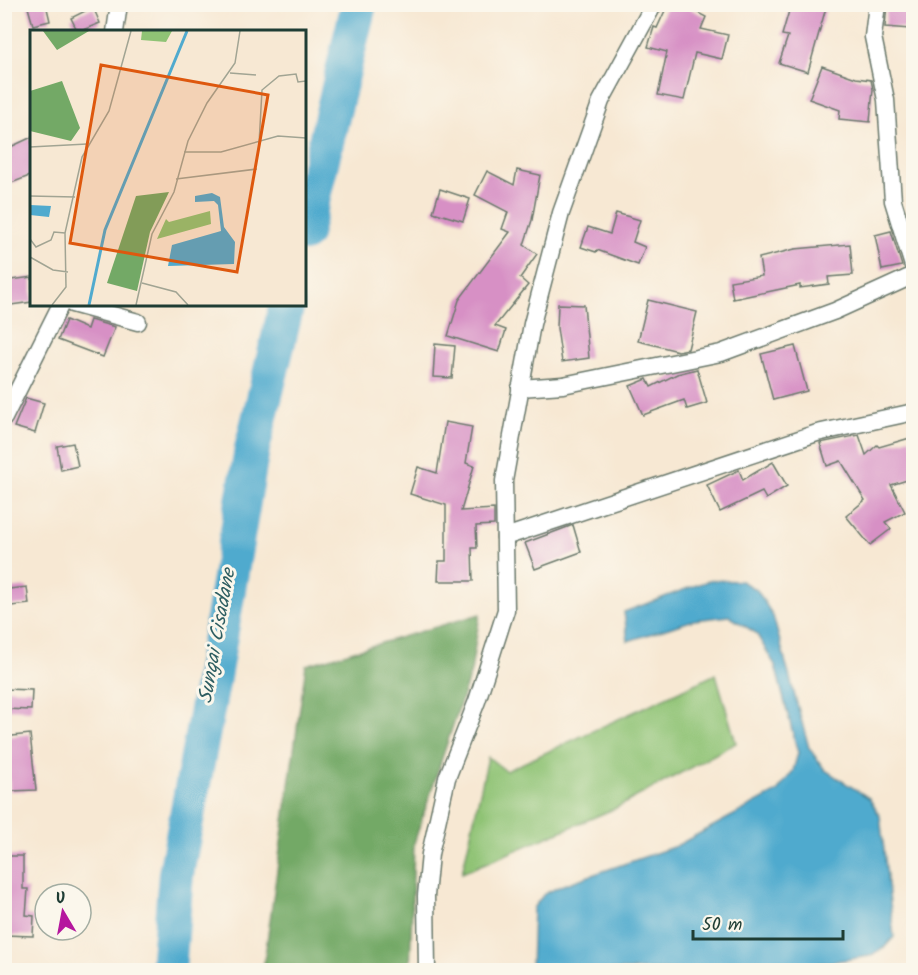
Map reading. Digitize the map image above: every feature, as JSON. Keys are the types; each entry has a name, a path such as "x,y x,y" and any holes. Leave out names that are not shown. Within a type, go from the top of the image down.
{"street":[{"path":"115,30 119,4"},
{"path":"427,970 426,896 430,854 447,778 477,701 506,610 504,481 532,324 561,213 601,101 654,4"},
{"path":"878,4 873,37 886,100 892,201 914,269"},
{"path":"520,388 563,386 721,352 835,311 914,275"},
{"path":"4,418 60,306"},
{"path":"79,306 138,322"},
{"path":"505,537 818,433 914,412"}],"green space":[{"path":"480,614 471,671 414,843 410,970 263,970 306,665"},
{"path":"716,674 736,743 616,808 462,873 488,757 506,771"}],"water":[{"path":"710,580 741,581 757,590 773,616 809,748 825,770 869,798 880,816 894,937 885,947 870,956 777,970 531,970 533,908 544,894 563,885 676,846 777,792 793,771 798,753 775,665 756,633 729,616 694,620 628,641 624,612"}],"building":[{"path":"27,4 46,4 50,21 33,25"},
{"path":"668,4 681,4 706,17 701,29 728,35 722,59 695,53 684,100 658,95 667,52 648,47 654,27 657,28"},
{"path":"791,4 827,4 808,72 779,63 788,36 782,35"},
{"path":"887,4 912,4 910,29 885,27"},
{"path":"93,7 100,23 77,30 71,18"},
{"path":"822,66 856,78 871,80 873,89 870,122 839,119 840,110 809,99"},
{"path":"30,138 30,176 4,186 4,150"},
{"path":"517,170 540,175 532,220 524,245 537,254 520,278 528,285 495,326 506,330 499,352 448,336 459,300 510,232 502,229 508,212 475,195 487,171 514,185"},
{"path":"440,189 470,199 463,221 433,212"},
{"path":"616,213 640,220 633,242 645,247 638,265 597,250 596,252 581,247 588,227 610,234"},
{"path":"891,231 902,266 882,270 875,235"},
{"path":"850,244 853,275 828,277 829,284 800,288 800,285 733,299 730,281 762,276 759,258 795,249"},
{"path":"30,277 30,302 4,306 4,281"},
{"path":"648,300 697,312 688,349 678,351 638,341"},
{"path":"558,304 584,305 589,358 562,362 557,328"},
{"path":"66,320 87,329 90,320 115,327 103,357 58,340"},
{"path":"435,344 455,346 452,378 433,377"},
{"path":"795,346 807,391 773,400 761,354"},
{"path":"697,369 707,403 687,409 684,400 643,415 630,386 647,379 651,387 677,374"},
{"path":"26,398 44,403 35,433 14,427"},
{"path":"445,422 472,427 466,463 474,466 461,511 494,509 494,525 476,526 477,548 472,548 473,581 438,581 439,561 446,561 446,505 410,494 418,467 437,473"},
{"path":"859,435 866,455 877,445 879,447 910,438 914,449 914,478 891,485 905,512 885,522 891,529 870,545 846,516 865,500 841,461 827,466 820,443"},
{"path":"73,443 78,466 61,470 57,446"},
{"path":"773,462 787,486 766,499 762,492 720,512 707,485 739,470 743,480"},
{"path":"573,525 581,552 535,569 525,543"},
{"path":"27,587 29,604 11,606 9,589"},
{"path":"4,689 32,690 31,710 4,709"},
{"path":"30,734 36,790 10,791 4,737"},
{"path":"4,856 23,856 23,889 28,889 26,915 33,916 33,936 4,935"}],"waterway":[{"name":"Sungai Cisadane","path":"306,226 359,4"},
{"name":"Sungai Cisadane","path":"168,970 176,874 211,689 252,449 287,306"}]}
